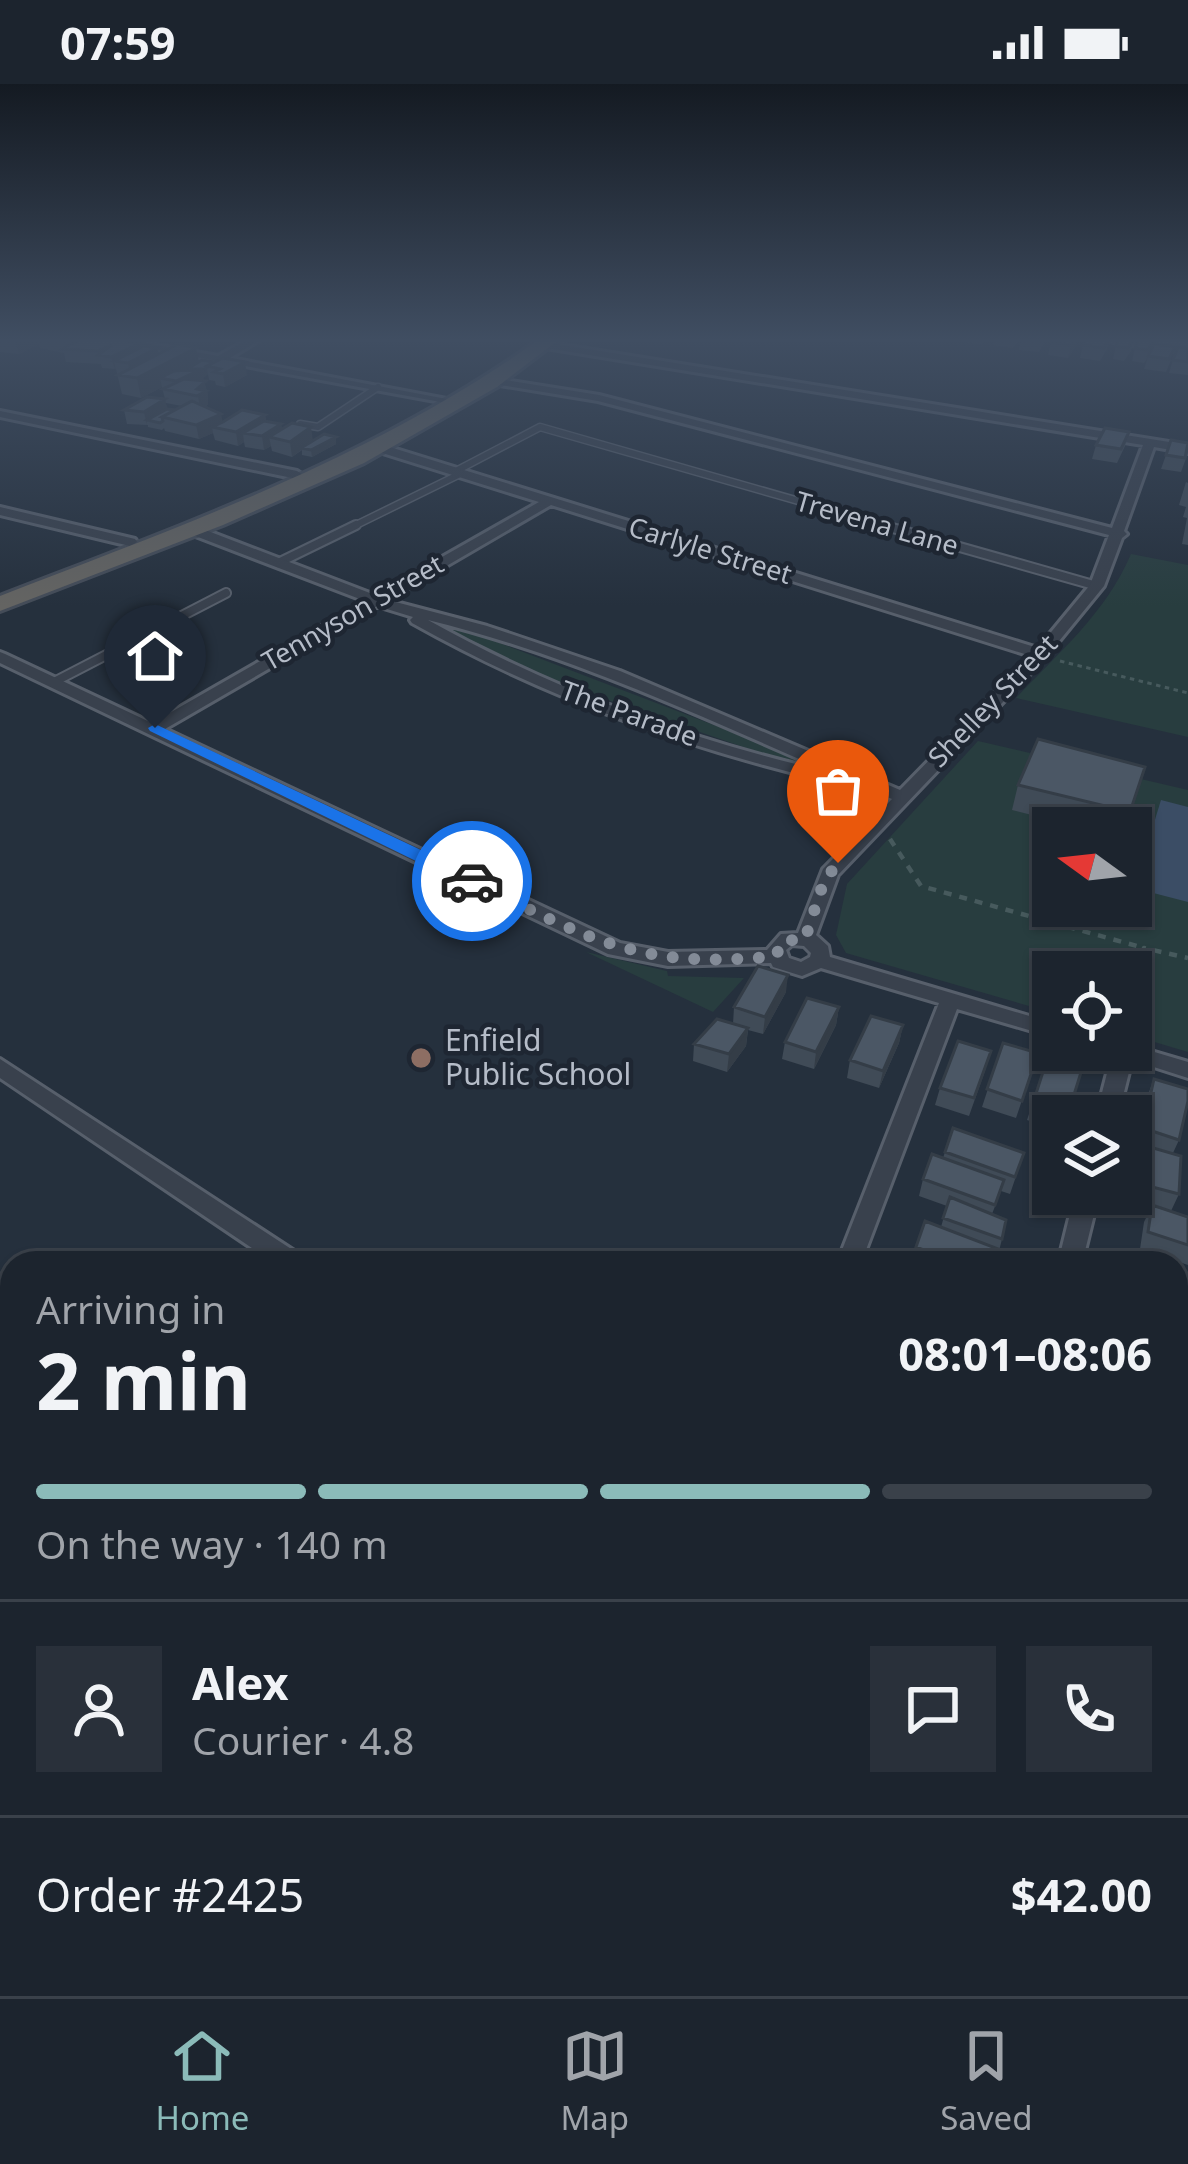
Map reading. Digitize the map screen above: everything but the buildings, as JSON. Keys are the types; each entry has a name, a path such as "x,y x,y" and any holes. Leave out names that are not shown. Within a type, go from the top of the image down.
{"highway":[{"path":"0,592 297,476 393,427"},
{"path":"0,604 190,530 380,448 417,427"}],"street":[{"path":"63,427 297,476"},
{"path":"711,427 1120,534"},
{"path":"1056,427 1188,449"},
{"name":"Shelley Street","path":"805,939 824,881 1044,656 1097,586 1150,443"},
{"name":"Carlyle Street","path":"380,448 1044,656"},
{"name":"Tennyson Street","path":"155,728 551,500"},
{"path":"0,511 130,542"},
{"name":"The Parade","path":"190,530 396,608 482,628 614,674 902,797"},
{"name":"The Parade","path":"396,608 530,679 766,762 876,787"},
{"path":"0,657 615,949 668,958 776,956 797,969 820,961 1032,1024"},
{"path":"776,956 782,941 805,939 820,948 820,961"},
{"path":"853,1251 950,1000"},
{"path":"1152,1059 1188,1070"},
{"path":"0,1067 275,1251"},
{"path":"1073,1251 1083,1215"}],"lane":[{"name":"Trevena Lane","path":"278,563 540,427"},
{"name":"Trevena Lane","path":"541,427 1097,586"},
{"path":"54,682 226,593"}],"path":[{"path":"1044,656 1188,693"},
{"path":"875,825 886,832 921,886 1188,958"}],"green space":[{"path":"1131,554 1188,565 1188,737 1016,698 1095,613"},
{"path":"431,623 468,631 805,760 792,764 556,682"},
{"path":"978,741 1188,790 1188,1052 1152,1041 1152,951 1032,951 1032,1007 846,953 836,935 847,884"},
{"path":"586,952 667,971 668,976 744,978 713,1012"}],"water":[{"path":"1161,800 1188,807 1188,902 1152,893 1152,829"}],"way so far":[{"path":"472,881 615,949 668,958 725,959 776,956 782,941 805,939 824,881 838,863"}],"place":[{"name":"Enfield Public School","path":"421,1058"}],"route":[{"path":"155,728 472,881"}]}
